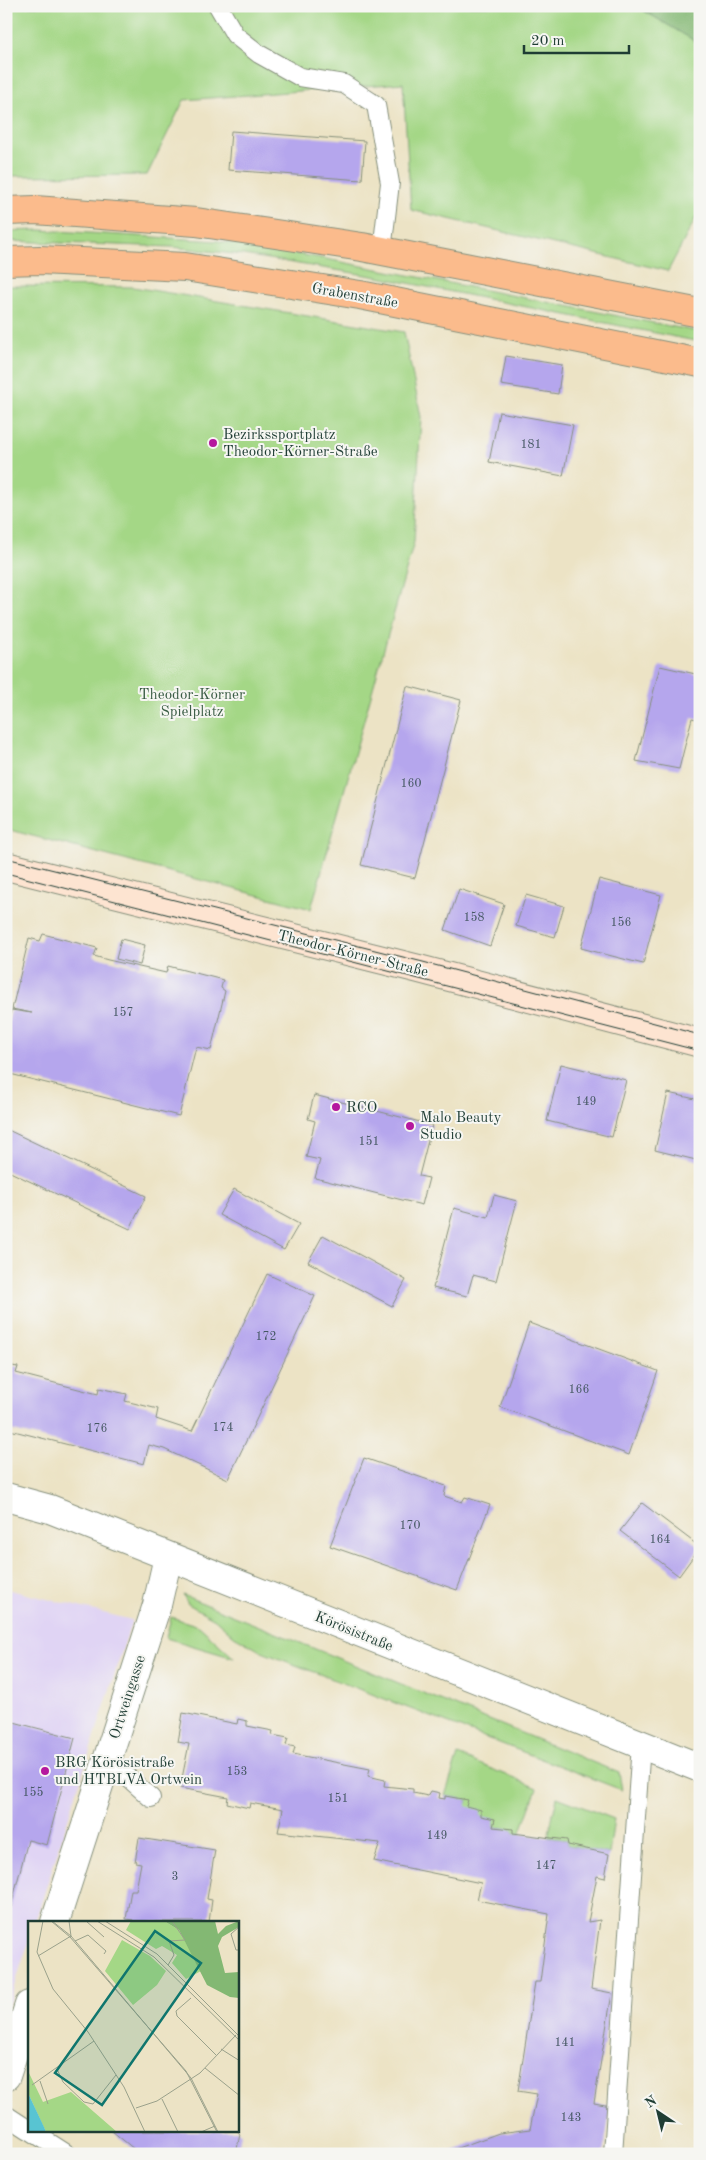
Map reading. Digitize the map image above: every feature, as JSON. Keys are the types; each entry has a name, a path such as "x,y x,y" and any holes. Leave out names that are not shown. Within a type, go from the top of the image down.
{"main road":[{"path":"6,211 35,210 196,222 382,251 700,313"},
{"name":"Grabenstraße","path":"6,261 40,260 185,267 360,295 700,362"},
{"name":"Theodor-Körner-Straße","path":"6,866 420,969 700,1043"}],"street":[{"name":"Körösistraße","path":"6,1497 50,1509 700,1768"},
{"name":"Ortweingasse","path":"55,1921 156,1606 168,1556"},
{"path":"6,2076 28,2008"}],"lane":[{"path":"218,6 235,35 259,54 300,77 344,84 376,105 390,183 382,251"},
{"path":"613,2154 641,1744"},
{"path":"107,1759 151,1798"},
{"path":"6,2115 28,2129"},
{"path":"33,2132 66,2154"}],"shaded area":[{"name":"BRG Körösistraße und HTBLVA Ortwein","path":"6,1589 132,1620 35,1921 28,1921 28,1944 6,2011"}],"green space":[{"path":"6,6 636,6 700,44 700,210 668,271 411,210 403,83 184,100 147,175 6,176"},
{"path":"636,6 700,6 700,44"},
{"path":"40,230 218,241 321,258 700,332 700,342 378,277 244,255 172,247 6,241 6,231"},
{"name":"Theodor-Körner Spielplatz","path":"6,286 133,287 404,332 421,417 414,542 311,909 6,829"},
{"path":"183,1595 619,1773 622,1790 262,1652 234,1636 215,1619 188,1604"},
{"path":"171,1617 199,1626 234,1658 166,1638"},
{"path":"458,1755 537,1788 520,1834 513,1833 513,1829 493,1827 466,1806 468,1800 445,1796"},
{"path":"557,1797 614,1819 609,1854 568,1845 567,1840 548,1837"}],"building":[{"path":"231,131 365,141 362,180 228,170"},
{"path":"506,356 562,365 558,394 501,385"},
{"path":"499,412 573,425 563,476 489,462"},
{"path":"660,666 700,675 700,720 692,718 679,769 636,761"},
{"path":"407,686 461,700 415,878 361,865"},
{"path":"599,879 661,895 643,964 581,948"},
{"path":"459,889 504,904 490,946 445,930"},
{"path":"526,895 564,906 555,937 516,926"},
{"path":"43,934 97,948 94,956 108,960 166,973 168,966 223,980 221,988 225,991 211,1050 196,1047 179,1116 6,1073 6,1030 11,1010 32,1013 12,1009 29,938 40,941"},
{"path":"121,939 145,945 140,965 116,959"},
{"path":"561,1064 626,1080 612,1137 547,1121"},
{"path":"668,1093 700,1100 700,1161 655,1150"},
{"path":"314,1095 432,1125 419,1176 429,1178 422,1205 315,1178 320,1160 306,1157 315,1121 308,1119"},
{"path":"6,1129 146,1196 130,1229 6,1170"},
{"path":"234,1189 299,1224 284,1250 219,1215"},
{"path":"494,1195 517,1201 496,1281 473,1275 467,1296 433,1288 454,1208 488,1217"},
{"path":"323,1235 406,1280 392,1306 308,1262"},
{"path":"267,1274 315,1296 228,1479 164,1449 149,1445 144,1464 6,1429 6,1365 18,1367 16,1373 98,1394 99,1388 127,1394 125,1401 158,1409 156,1419 192,1431"},
{"path":"529,1323 658,1371 629,1455 500,1407"},
{"path":"364,1458 446,1486 444,1496 462,1502 465,1497 490,1505 457,1590 330,1546"},
{"path":"642,1503 700,1547 679,1576 620,1531"},
{"path":"183,1713 237,1724 238,1719 247,1721 247,1726 273,1731 272,1735 288,1738 286,1745 295,1747 293,1754 370,1769 368,1776 385,1780 384,1786 413,1789 413,1793 428,1796 431,1791 440,1793 439,1798 445,1799 445,1796 468,1800 466,1806 481,1810 481,1816 495,1819 493,1827 513,1829 513,1833 567,1840 568,1845 609,1854 605,1878 597,1876 588,1922 600,1920 591,1989 612,1993 594,2103 611,2106 603,2154 441,2154 499,2133 530,2129 537,2094 518,2091 535,1982 540,1982 549,1914 477,1900 481,1883 374,1861 380,1843 278,1832 283,1809 250,1803 249,1808 227,1803 228,1797 180,1788 189,1744 178,1742"},
{"path":"6,1720 75,1738 47,1845 28,1840 7,1922"},
{"path":"139,1838 215,1850 207,1899 212,1900 209,1921 132,1921 126,1919 131,1890 136,1890 141,1863 135,1862"},
{"path":"113,2132 238,2132 240,2134 236,2154 140,2154"}],"tram line":[{"path":"6,858 423,962 700,1035"},
{"path":"6,873 700,1051"}],"place":[{"name":"Bezirkssportplatz Theodor-Körner-Straße","path":"213,443"},
{"name":"RCO","path":"336,1107"},
{"name":"Malo Beauty Studio","path":"410,1126"},
{"name":"BRG Körösistraße und HTBLVA Ortwein","path":"45,1771"}]}
